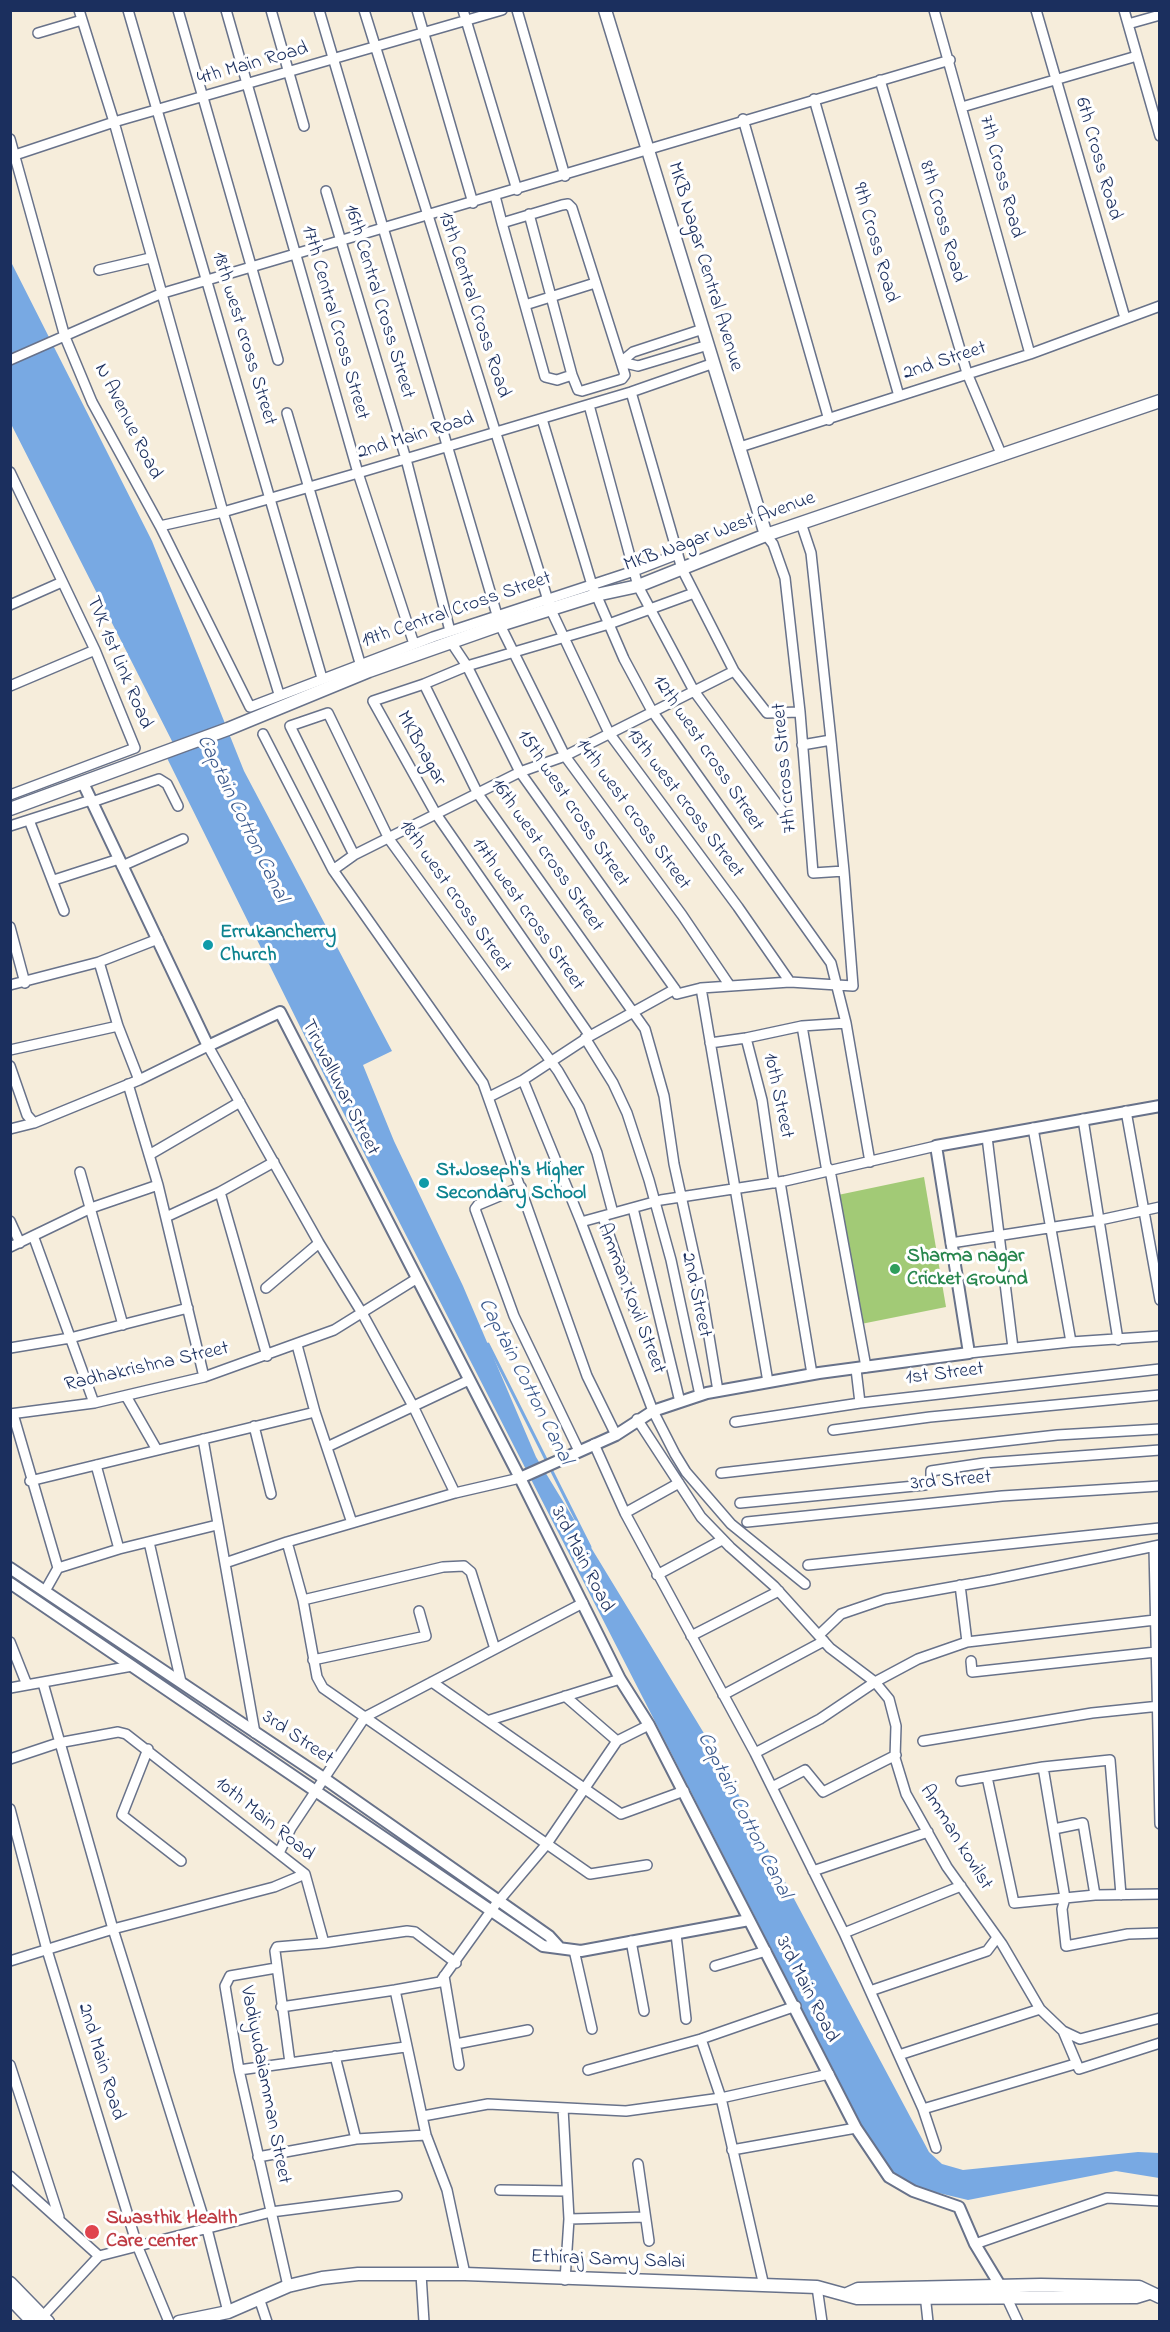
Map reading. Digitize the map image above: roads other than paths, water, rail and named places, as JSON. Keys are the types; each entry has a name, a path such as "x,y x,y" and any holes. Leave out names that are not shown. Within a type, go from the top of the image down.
{"main road":[{"name":"MKB Nagar Central Avenue","path":"605,10 646,150 766,535"},
{"name":"MKB Nagar West Avenue","path":"10,809 228,729 435,642 594,590 638,586 766,535 1160,401"},
{"name":"Ethiraj Samy Salai","path":"179,2322 228,2312 288,2286 322,2278 358,2274 465,2274 565,2280 817,2287 856,2298 925,2293"},
{"path":"10,2283 41,2320"},
{"path":"925,2293 1001,2287 1136,2297 1154,2295"},
{"path":"925,2293 1007,2299 1041,2291"},
{"path":"10,2298 41,2320"}],"street":[{"name":"18th west cross Street","path":"128,10 322,678"},
{"path":"178,10 278,360"},
{"name":"17th Central Cross Street","path":"226,10 358,473 414,644"},
{"path":"271,10 304,126"},
{"name":"14th west cross Street","path":"319,10 499,620 565,756 682,915 730,986"},
{"name":"13th Central Cross Road","path":"364,10 426,216 549,604"},
{"path":"417,10 473,203"},
{"path":"463,10 517,190"},
{"name":"4th Main Road","path":"15,155 114,122 249,85 501,10"},
{"path":"517,10 565,176"},
{"name":"7th Cross Road","path":"934,10 950,60 1030,354"},
{"name":"6th Cross Road","path":"1035,10 1125,318"},
{"path":"1124,10 1160,136"},
{"path":"38,33 81,15 114,122 160,294 223,512 279,694"},
{"path":"1128,24 1160,15"},
{"path":"962,107 1137,56"},
{"path":"10,360 160,294 565,176 743,119 950,60"},
{"name":"8th Cross Road","path":"880,80 967,373 1002,456"},
{"name":"9th Cross Road","path":"814,99 899,396"},
{"path":"743,119 829,420"},
{"name":"N Avenue Road","path":"10,139 66,337 93,402 160,526 249,708"},
{"name":"16th Central Cross Street","path":"326,191 405,459 451,637"},
{"path":"495,196 545,377 557,380 572,375"},
{"path":"502,223 529,214 568,204 579,226 621,362 625,375 622,379 582,391 578,390 529,214"},
{"path":"99,270 150,258"},
{"path":"525,305 595,283"},
{"name":"2nd Street","path":"740,447 1030,354 1160,306"},
{"path":"621,362 633,352 703,329"},
{"path":"621,362 638,366 708,345"},
{"name":"2nd Main Road","path":"160,526 223,512 542,419 631,392 714,363"},
{"path":"631,392 682,569 734,671 767,713 800,712"},
{"path":"588,405 638,586 694,691 788,819"},
{"path":"287,413 360,663"},
{"name":"12th west cross Street","path":"542,419 594,590 652,711 831,963 846,1023 870,1162"},
{"name":"TVK 1st Link Road","path":"10,472 95,650 135,748 10,795"},
{"path":"489,1097 523,1080 587,1037 675,989 677,994 701,988 790,982 837,987 853,986 854,969 811,553 801,523"},
{"name":"7th cross Street","path":"766,535 773,544 785,578 800,712 813,873 844,871"},
{"path":"594,590 678,554"},
{"path":"10,605 62,582"},
{"path":"424,684 466,666 515,654 609,624 694,593"},
{"name":"13th west cross Street","path":"549,604 609,733 790,982"},
{"name":"15th west cross Street","path":"451,637 520,772 675,989"},
{"name":"19th Central Cross Street","path":"249,708 360,663 414,644 435,642"},
{"path":"10,686 95,650"},
{"path":"333,870 354,855 520,772 565,756 734,671"},
{"name":"MKBnagar","path":"424,684 373,701 436,814"},
{"name":"16th west cross Street","path":"424,684 478,794 645,1029 664,1096 681,1198"},
{"name":"18th west cross Street","path":"354,855 290,726 328,713 389,839 549,1061 579,1107 591,1133 608,1215 636,1314"},
{"path":"263,734 333,870 483,1083 587,1376 616,1435"},
{"path":"802,745 831,740"},
{"path":"10,826 159,779 167,784 178,806"},
{"path":"82,783 208,1046 319,1243 363,1313 413,1406 455,1493"},
{"name":"17th west cross Street","path":"436,814 587,1037 613,1083 627,1113 655,1202"},
{"path":"29,820 64,911"},
{"path":"54,880 121,862 183,839"},
{"path":"10,927 25,983"},
{"path":"10,985 25,983 99,962 158,939"},
{"path":"99,962 118,1026 139,1080"},
{"path":"701,988 768,1382"},
{"name":"Tiruvalluvar Street","path":"208,1046 279,1012 469,1380 524,1476"},
{"name":"10th Street","path":"812,1374 762,1100 746,1038 802,1026 846,1023"},
{"path":"10,1050 118,1026"},
{"path":"802,1026 826,1166 830,1170 861,1368 860,1403"},
{"path":"710,1044 746,1038"},
{"path":"10,1129 34,1123 139,1080 208,1046"},
{"path":"10,1066 27,1115 34,1123"},
{"name":"Amman Kovil Street","path":"523,1080 581,1222 652,1411 686,1472 710,1502 747,1539 805,1584"},
{"path":"128,1084 158,1185 204,1377"},
{"path":"149,1155 240,1102"},
{"path":"581,1222 655,1202 777,1182 936,1146 1160,1106"},
{"path":"1126,1111 1160,1300"},
{"path":"1083,1119 1118,1340"},
{"path":"1033,1128 1071,1342"},
{"path":"987,1137 1013,1348"},
{"path":"936,1146 969,1353"},
{"path":"166,1217 220,1192 274,1162"},
{"path":"80,1172 123,1325"},
{"path":"10,1221 15,1245 34,1238 91,1208 158,1185"},
{"path":"521,1187 478,1205 475,1209 514,1316 579,1451"},
{"path":"220,1192 267,1356"},
{"path":"681,1198 698,1273 718,1391"},
{"name":"2nd Street","path":"655,1202 671,1260 700,1395"},
{"path":"951,1243 1100,1220 1160,1207"},
{"path":"633,1208 680,1402"},
{"path":"34,1238 94,1403"},
{"path":"266,1288 319,1243"},
{"name":"Radhakrishna Street","path":"12,1414 94,1403 126,1396 204,1377 267,1356 334,1330 416,1279"},
{"path":"10,1348 70,1338 188,1308"},
{"path":"225,1563 287,1542 455,1493 524,1476 616,1435 652,1411 700,1395 812,1374 969,1353 1071,1342 1160,1336"},
{"path":"297,1345 315,1412 352,1523"},
{"name":"1st Street","path":"735,1422 860,1403 1160,1369"},
{"path":"327,1447 469,1380"},
{"path":"833,1430 964,1413 1160,1395"},
{"path":"126,1396 158,1450"},
{"path":"30,1481 315,1412"},
{"path":"12,1414 30,1481 58,1568"},
{"name":"Amman kovilst","path":"637,1419 701,1517 722,1540 779,1591 821,1638 875,1682 893,1708 896,1726 896,1755 906,1794 961,1886 1040,2009 1063,2031"},
{"path":"254,1426 271,1494"},
{"path":"721,1473 1057,1435 1160,1428"},
{"path":"203,1439 255,1733"},
{"path":"594,1444 625,1513 755,1753 844,1933 923,2109 936,2148"},
{"path":"740,1503 925,1485 931,1482 931,1471 984,1463 1160,1450"},
{"path":"96,1465 119,1549"},
{"name":"3rd Main Road","path":"524,1476 620,1680 649,1725 684,1791 856,2128 889,2177 913,2191 959,2207 975,2244 1001,2287"},
{"path":"625,1513 679,1483"},
{"name":"3rd Street","path":"747,1521 992,1497 1160,1486"},
{"path":"45,1591 58,1568 119,1549 217,1525"},
{"path":"808,1565 1160,1528"},
{"path":"657,1575 722,1540"},
{"path":"149,1542 181,1682"},
{"path":"287,1542 303,1600 317,1677 323,1688 546,1845 593,1875 647,1865"},
{"path":"723,1695 821,1638 841,1614 885,1599 1157,1546 1155,1620 1160,1824"},
{"path":"303,1600 443,1568 464,1566 471,1572 495,1649"},
{"name":"3rd Street","path":"10,1568 325,1779 499,1900 549,1936 560,1947"},
{"name":"3rd Street","path":"10,1583 543,1946 581,1951 749,1920"},
{"path":"960,1585 967,1642"},
{"path":"690,1636 779,1591"},
{"path":"279,1853 365,1717 583,1603"},
{"path":"314,1660 426,1636 419,1611"},
{"path":"755,1753 845,1705 875,1682 918,1659 967,1642 1155,1620"},
{"path":"10,1642 27,1685"},
{"path":"971,1661 972,1672 1156,1652"},
{"path":"10,1689 132,1666"},
{"path":"490,1720 620,1680"},
{"path":"432,1682 490,1720 621,1814 684,1791"},
{"path":"43,1683 58,1743 207,2229 228,2312"},
{"path":"565,1696 617,1741"},
{"path":"923,1741 1092,1713 1158,1707"},
{"path":"282,2007 435,1984 456,1963 499,1900 546,1845 617,1741 649,1725"},
{"name":"10th Main Road","path":"10,1759 58,1743 118,1732 126,1734 305,1874 324,1943"},
{"path":"148,1749 122,1815 181,1861"},
{"path":"772,1787 805,1770 823,1792 896,1755"},
{"path":"961,1781 1043,1767 1110,1760 1121,1895"},
{"path":"1043,1767 1065,1898 1062,1910 1066,1946 1128,1934 1160,1933"},
{"path":"987,1777 1014,1903 1095,1895 1160,1894"},
{"name":"2nd Main Road","path":"10,1809 13,1828 47,1950 137,2245 169,2322"},
{"path":"1054,1829 1083,1823 1095,1895"},
{"path":"813,1871 928,1832"},
{"path":"10,1961 114,1929 274,1887 305,1874"},
{"path":"844,1933 961,1886"},
{"path":"290,2062 276,1968 275,1951 277,1947 407,1931 415,1932 456,1963"},
{"path":"676,1934 686,2019"},
{"path":"870,1991 987,1951 996,1939"},
{"path":"631,1941 644,2011"},
{"path":"574,1950 592,2029"},
{"path":"715,1966 766,1951"},
{"name":"Vadiyudaiamman Street","path":"276,1968 230,1976 225,1982 239,2070 288,2286"},
{"path":"444,1976 459,2065"},
{"path":"395,1990 405,2047 426,2135 447,2190 465,2274"},
{"path":"588,2070 701,2039 795,2006"},
{"path":"899,2055 1040,2009"},
{"path":"1063,2031 1080,2039 1160,2018"},
{"path":"456,2044 528,2030"},
{"path":"1063,2031 1079,2069 1160,2043"},
{"path":"701,2039 721,2098 764,2286"},
{"path":"239,2070 405,2047"},
{"path":"335,2056 356,2139"},
{"path":"923,2109 1076,2064"},
{"path":"10,2065 59,2219"},
{"path":"423,2116 488,2104 626,2111 721,2098 829,2074"},
{"path":"10,2106 22,2102"},
{"path":"563,2108 569,2219 565,2280"},
{"path":"732,2150 856,2128"},
{"path":"258,2157 356,2139 426,2135"},
{"path":"638,2164 649,2241"},
{"path":"10,2176 99,2256"},
{"path":"500,2190 567,2192"},
{"path":"41,2320 99,2256 271,2212 397,2196"},
{"path":"975,2244 1107,2198 1160,2201"},
{"path":"569,2219 645,2217"},
{"path":"421,2274 424,2322"},
{"path":"817,2287 822,2322"},
{"path":"1001,2287 1018,2322"},
{"path":"925,2293 928,2322"},
{"path":"259,2298 267,2322"}],"water":[{"path":"10,260 152,541 244,771 392,1051 363,1065 394,1141 463,1286 536,1457 719,1758 929,2152 942,2164 963,2170 1138,2152 1159,2153 1159,2178 1116,2171 968,2200 922,2189 899,2178 877,2155 324,1075 166,756 176,749 11,424"}],"waterway":[{"name":"Captain Cotton Canal","path":"488,1344 590,1547"}],"place":[{"name":"Errukancherry Church","path":"208,945"},
{"name":"St.Joseph's Higher Secondary School","path":"424,1183"},
{"name":"Sharma nagar Cricket Ground","path":"895,1269"},
{"name":"Swasthik Health Care center","path":"92,2232"}]}
